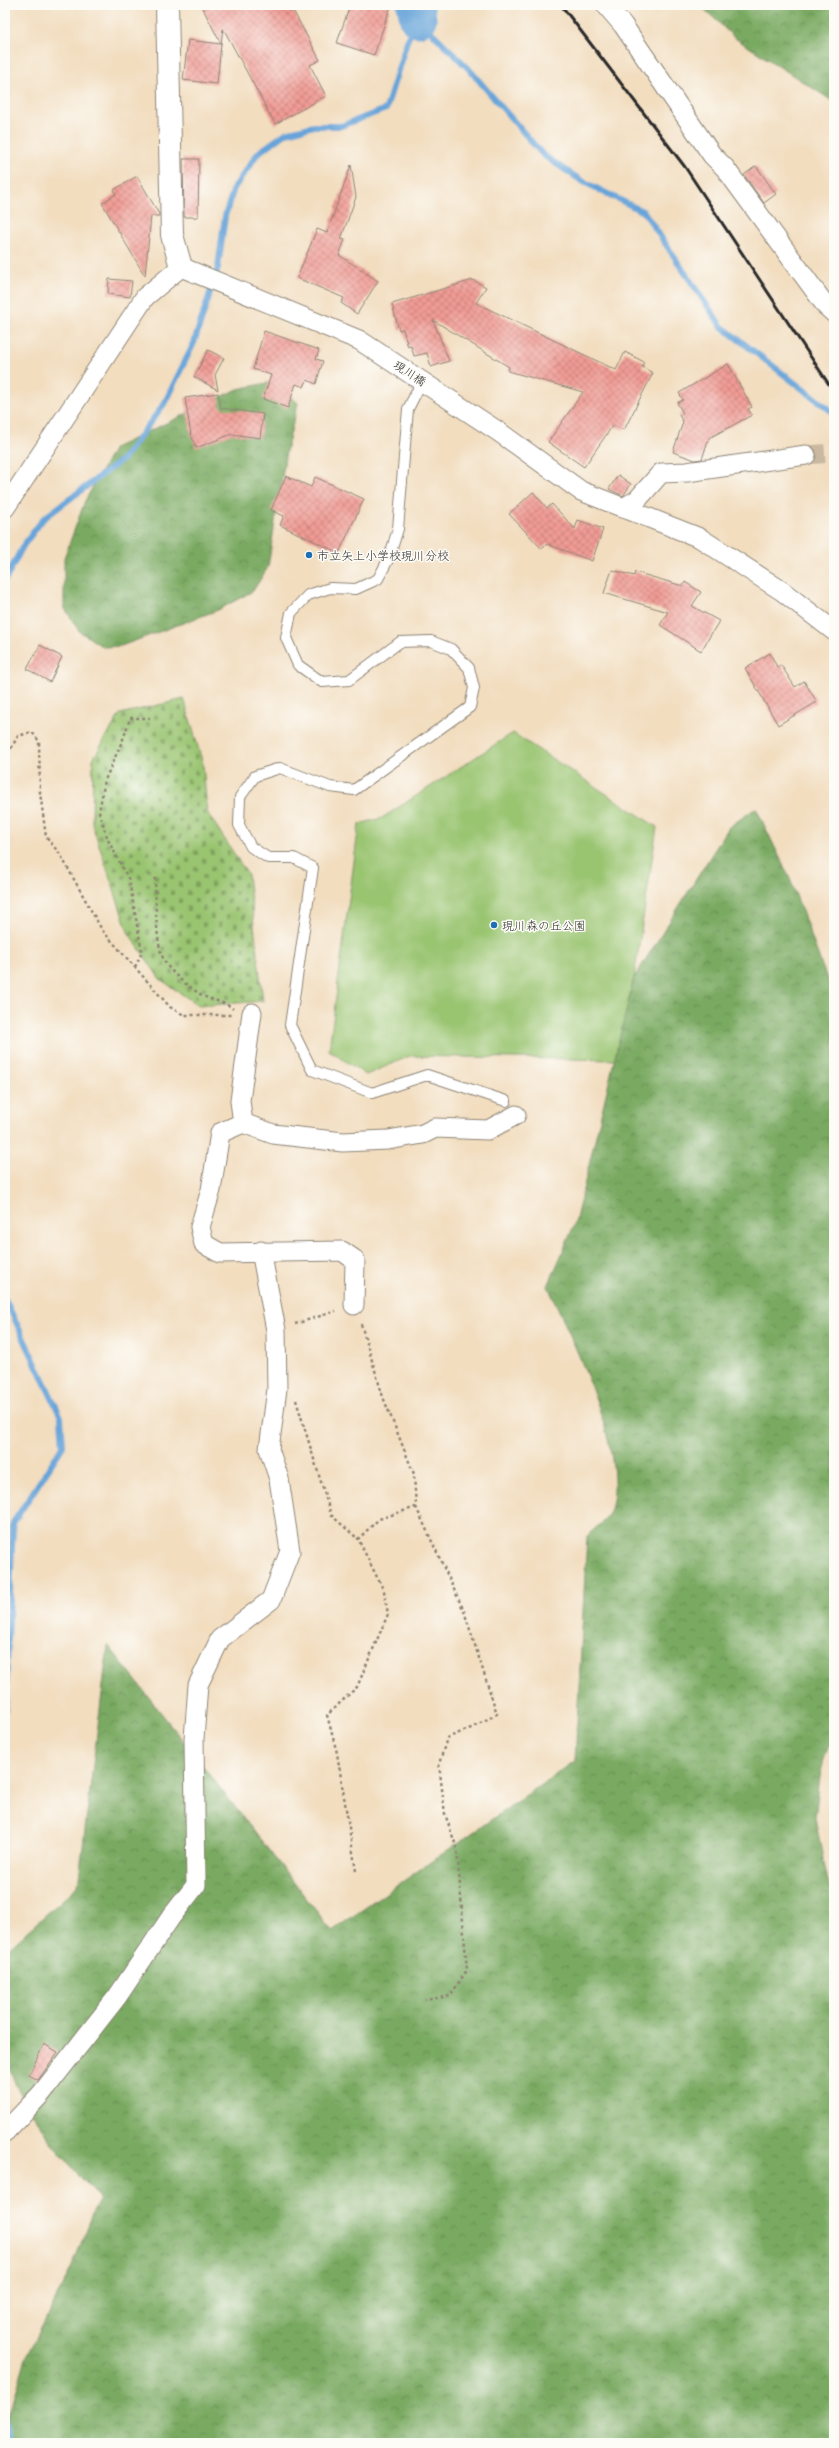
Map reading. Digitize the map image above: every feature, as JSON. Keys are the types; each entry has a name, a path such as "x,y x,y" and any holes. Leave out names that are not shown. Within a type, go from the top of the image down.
{"street":[{"path":"5,508 144,297 190,270 172,235 167,5"},
{"path":"606,5 623,25 712,155 725,168 826,306 834,313"},
{"name":"現川橋","path":"190,270 359,340 499,432 581,491 700,538 782,590 834,631"},
{"path":"623,508 637,500 661,473 687,472 806,454"},
{"path":"243,1123 240,1101 252,1013"},
{"path":"354,1305 355,1260 342,1251 261,1251 220,1253 204,1244 200,1227 211,1190 220,1133 243,1123 273,1134 344,1142 388,1140 423,1134 435,1128 488,1130 511,1108"},
{"path":"5,2132 41,2094 112,2003 196,1885 194,1739 198,1685 220,1639 271,1600 290,1551 279,1478 269,1449 277,1389 276,1330 261,1251"}],"lane":[{"path":"422,381 408,409 398,529 389,558 378,579 356,589 330,588 308,595 291,613 286,638 298,665 322,682 349,680 400,642 431,641 451,649 470,668 474,688 470,707 354,790 330,787 280,768 254,776 240,797 239,825 250,847 268,858 294,858 313,868 290,1025 312,1070 372,1093 427,1075 511,1108"}],"path":[{"path":"135,967 142,952 129,880 108,840 99,812 105,780 124,737 130,718 150,718"},
{"path":"5,759 18,736 32,732 39,741 40,792 46,837 60,854 102,930 170,1008 184,1015 218,1017 239,1015 227,1003 201,995 179,978 164,960 159,937 155,878"},
{"path":"276,1330 354,1305 383,1397 414,1474 416,1506 464,1611 496,1714 471,1728 447,1738 439,1764 445,1814 457,1849 467,1970 450,1996 425,2000"},
{"path":"277,1389 295,1396 331,1515 358,1539 384,1591 388,1614 357,1687 327,1714 337,1754 356,1871"},
{"path":"358,1539 379,1519 416,1506"}],"green space":[{"path":"700,5 834,5 834,102 735,38"},
{"path":"272,382 298,403 286,451 268,567 253,591 218,610 121,646 103,647 79,631 64,607 64,558 85,501 114,448 238,389"},
{"path":"184,699 203,764 207,812 248,875 263,1001 199,1006 160,979 128,932 92,824 93,759 120,714"},
{"name":"現川森の丘公園","path":"513,733 657,827 634,978 616,1060 410,1056 366,1075 329,1050 359,824 382,818"},
{"path":"756,808 790,879 834,998 834,1731 821,1768 815,1818 829,1887 834,1896 834,2443 5,2443 5,2428 26,2358 71,2269 99,2198 52,2144 16,2086 5,2055 5,1951 78,1886 108,1645 332,1931 575,1761 587,1536 604,1520 610,1512 614,1485 612,1457 605,1427 595,1396 548,1286 575,1223 634,978 729,827"}],"building":[{"path":"201,5 290,5 320,60 310,65 326,96 275,124 223,28 221,44"},
{"path":"350,5 391,5 374,55 337,43"},
{"path":"188,40 221,44 217,84 183,80"},
{"path":"183,159 199,159 198,217 184,217"},
{"path":"351,165 356,197 341,239 345,240 339,255 378,281 357,314 341,303 344,298 297,278 317,229 327,233"},
{"path":"756,166 776,194 764,203 744,175"},
{"path":"137,176 159,214 159,216 151,216 145,276 102,203 116,194 114,190"},
{"path":"109,279 132,281 130,297 108,294"},
{"path":"473,280 486,287 476,303 616,370 625,352 644,362 642,367 653,373 624,430 613,425 584,467 548,442 583,392 508,371 509,367 433,320 449,361 431,367 427,353 414,356 411,346 408,347 403,329 399,330 392,304"},
{"path":"264,331 319,350 316,359 323,361 316,384 307,380 304,387 296,384 288,408 263,399 271,375 253,369"},
{"path":"208,350 224,358 215,375 218,390 194,377"},
{"path":"728,364 752,407 748,409 752,415 709,438 702,459 695,460 673,452 683,422 679,415 683,413 677,403 683,400 679,393"},
{"path":"218,393 221,408 263,414 260,438 232,434 196,448 191,435 185,398"},
{"path":"618,475 631,484 623,496 609,489"},
{"path":"286,476 311,487 315,477 364,499 339,553 280,525 284,516 271,510"},
{"path":"533,492 547,508 552,504 575,529 578,520 603,529 592,561 547,544 542,549 509,514"},
{"path":"612,570 634,576 635,572 683,586 685,582 701,592 692,606 719,621 701,651 660,625 668,612 604,593"},
{"path":"40,645 62,657 50,682 27,669"},
{"path":"770,653 777,667 781,665 795,687 804,681 817,702 778,725 745,668"},
{"path":"44,2044 58,2052 38,2080 29,2075"}],"waterway":[{"path":"415,5 418,19"},
{"path":"5,580 23,546 43,519 123,459 164,404 194,343 218,268 225,216 234,188 258,153 286,133 314,126 341,126 386,109 407,41 418,19 468,68 543,155 582,181 644,212 721,326 834,413"},
{"path":"5,1299 61,1417 63,1446 13,1523 5,1710"},
{"path":"5,2416 8,2443"}],"tunnel":[{"path":"806,455 834,453"}],"railway":[{"path":"561,5 685,167 834,392"}],"place":[{"name":"市立矢上小学校現川分校","path":"309,555"},
{"name":"現川森の丘公園","path":"494,925"}]}
